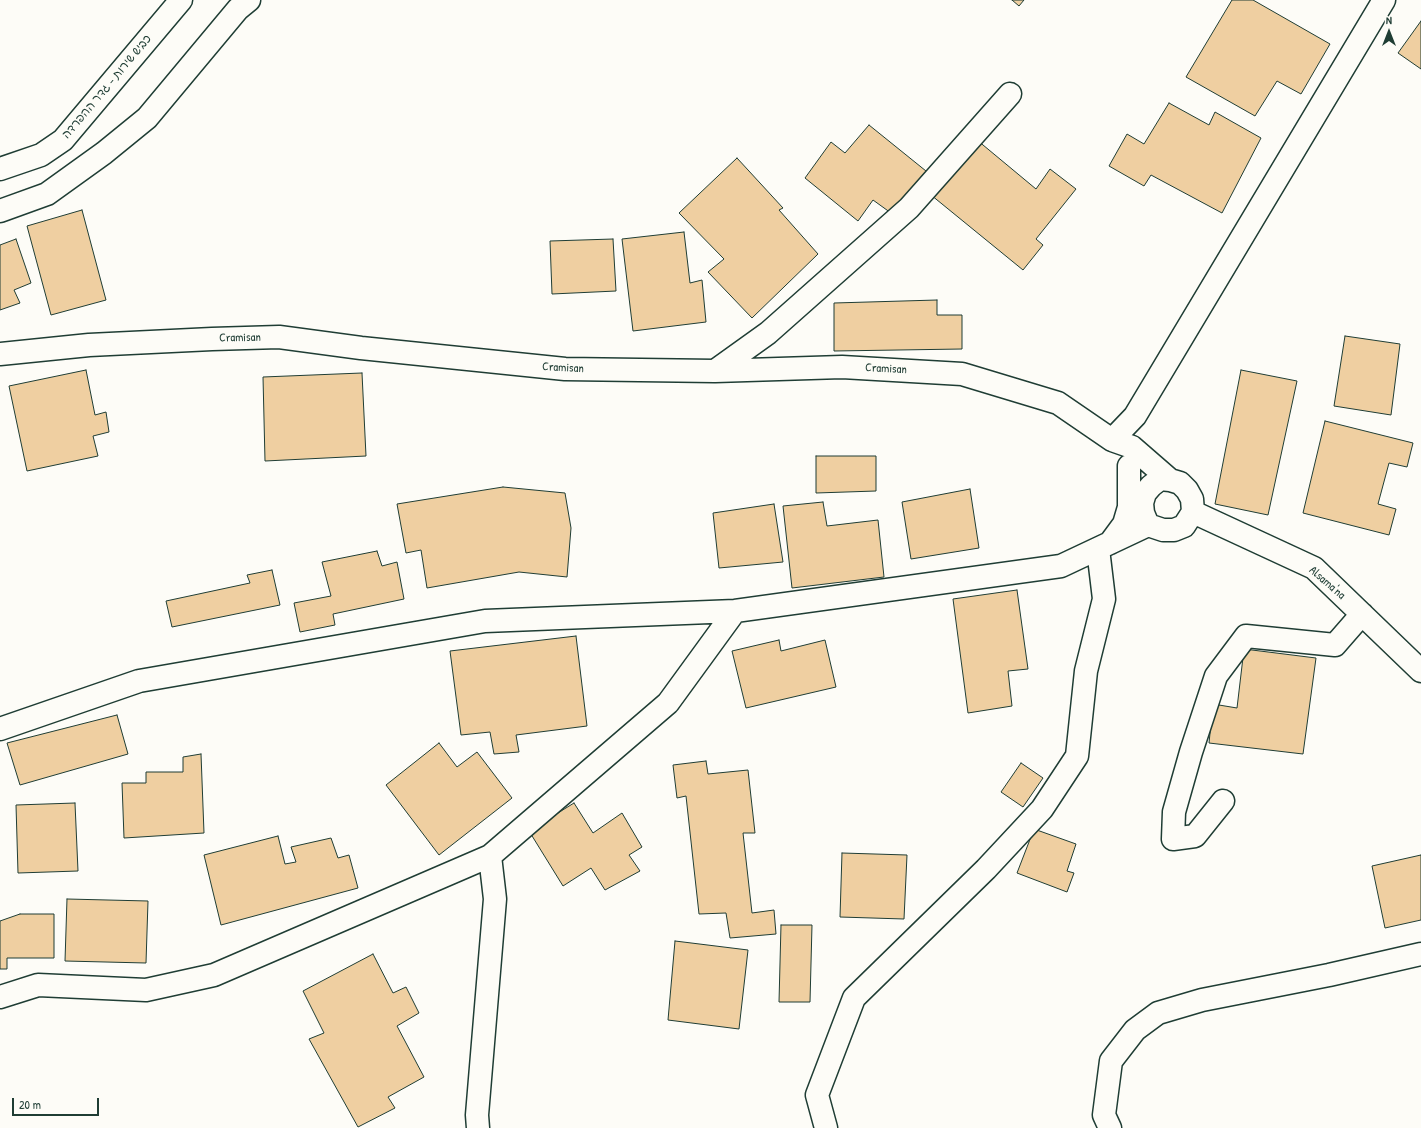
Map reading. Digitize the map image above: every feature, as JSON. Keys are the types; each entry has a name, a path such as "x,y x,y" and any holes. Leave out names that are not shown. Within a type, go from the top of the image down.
{"street":[{"name":"כביש שירות - גדר ההפרדה","path":"0,168 41,155 63,140 181,0"},
{"path":"0,211 47,194 147,118 238,9 249,0"},
{"path":"1112,440 1135,416 1384,0"},
{"path":"715,371 768,333 909,208 1010,94"},
{"name":"Cramisan","path":"0,354 89,345 279,337 361,348 565,369 715,371 842,367 962,374 1058,404 1112,440"},
{"path":"1112,440 1132,470 1142,503 1143,513 1148,525"},
{"path":"1112,440 1132,447 1170,480"},
{"path":"826,1128 817,1095 854,998 986,869 1042,809 1077,756 1086,671 1104,599 1104,546 1124,524 1129,507 1129,466"},
{"path":"0,729 139,681 485,621 735,611 1062,566 1148,525 1163,530 1174,530 1184,526 1193,512 1192,499 1187,490 1180,483 1170,480 1160,479 1145,493 1142,503"},
{"name":"Alsama'na","path":"1193,512 1314,568 1421,671"},
{"path":"0,997 38,985 146,990 214,976 490,856 668,703 735,611"},
{"path":"1223,802 1195,836 1173,840 1174,812 1190,752 1216,676 1246,636 1335,645 1362,614"},
{"path":"478,1128 477,1115 495,899 490,856"},
{"path":"1110,1128 1104,1115 1111,1061 1136,1030 1158,1013 1202,1000 1329,975 1421,954"}],"building":[{"path":"1012,0 1024,0 1019,6"},
{"path":"1232,0 1253,0 1330,44 1301,94 1277,81 1255,116 1186,77"},
{"path":"1421,21 1421,69 1398,53"},
{"path":"1169,103 1209,125 1215,112 1261,138 1222,213 1151,175 1144,186 1109,166 1127,134 1144,144"},
{"path":"869,125 926,171 891,213 873,200 858,221 805,178 831,142 845,153"},
{"path":"977,140 1036,189 1050,169 1076,189 1036,239 1043,245 1023,270 931,195"},
{"path":"737,158 783,208 779,210 818,254 752,318 708,272 724,259 679,213"},
{"path":"82,210 106,300 51,315 27,226"},
{"path":"684,232 690,283 702,280 706,322 633,331 622,239"},
{"path":"16,239 31,283 14,290 20,303 0,310 0,245"},
{"path":"613,239 616,291 552,294 550,241"},
{"path":"937,300 937,315 962,315 962,349 834,351 834,303"},
{"path":"1345,336 1400,344 1391,415 1334,406"},
{"path":"86,370 95,415 106,412 109,432 93,436 98,456 27,471 9,386"},
{"path":"1241,370 1297,381 1268,515 1215,504"},
{"path":"362,373 366,456 265,461 263,377"},
{"path":"1325,421 1413,443 1407,467 1389,463 1378,504 1396,509 1389,535 1303,513"},
{"path":"816,456 876,456 876,491 816,493"},
{"path":"503,487 565,493 571,528 567,577 519,572 427,588 421,550 406,553 397,504"},
{"path":"970,489 979,548 911,559 902,502"},
{"path":"823,502 827,526 878,520 884,577 792,588 783,506"},
{"path":"774,504 783,562 719,568 713,513"},
{"path":"377,551 382,566 397,562 404,599 333,614 335,625 300,632 294,603 331,596 322,562"},
{"path":"272,570 280,605 172,627 166,601 250,583 247,575"},
{"path":"1017,590 1028,669 1008,671 1012,706 968,713 953,599"},
{"path":"576,636 587,726 516,735 519,752 494,754 490,732 461,735 450,651"},
{"path":"779,640 781,651 825,640 836,687 746,708 732,651"},
{"path":"1244,649 1316,658 1303,754 1209,743 1213,704 1237,708"},
{"path":"117,715 128,754 20,785 7,743"},
{"path":"439,743 457,767 477,752 512,798 439,855 386,785"},
{"path":"201,754 204,833 124,838 122,783 146,783 146,772 183,772 183,757"},
{"path":"706,761 708,774 748,770 755,833 743,833 752,913 774,910 776,934 730,938 726,913 699,914 686,796 677,798 673,765"},
{"path":"1021,763 1043,778 1023,807 1001,792"},
{"path":"75,803 78,871 18,873 16,805"},
{"path":"574,803 593,833 622,813 642,847 629,855 640,871 605,890 591,868 563,886 529,831"},
{"path":"1034,829 1076,844 1067,871 1074,873 1067,892 1017,873"},
{"path":"278,836 285,864 296,862 291,847 331,838 338,858 349,855 358,888 221,925 204,855"},
{"path":"842,853 907,855 904,919 840,917"},
{"path":"1421,855 1421,920 1385,928 1372,866"},
{"path":"67,899 148,901 146,963 65,961"},
{"path":"20,914 54,914 54,958 7,958 7,969 0,969 0,921"},
{"path":"781,925 812,925 810,1002 779,1002"},
{"path":"675,941 748,950 739,1029 668,1020"},
{"path":"373,954 393,993 406,987 419,1013 397,1026 424,1077 388,1097 395,1108 358,1127 309,1039 324,1033 303,991"}]}
